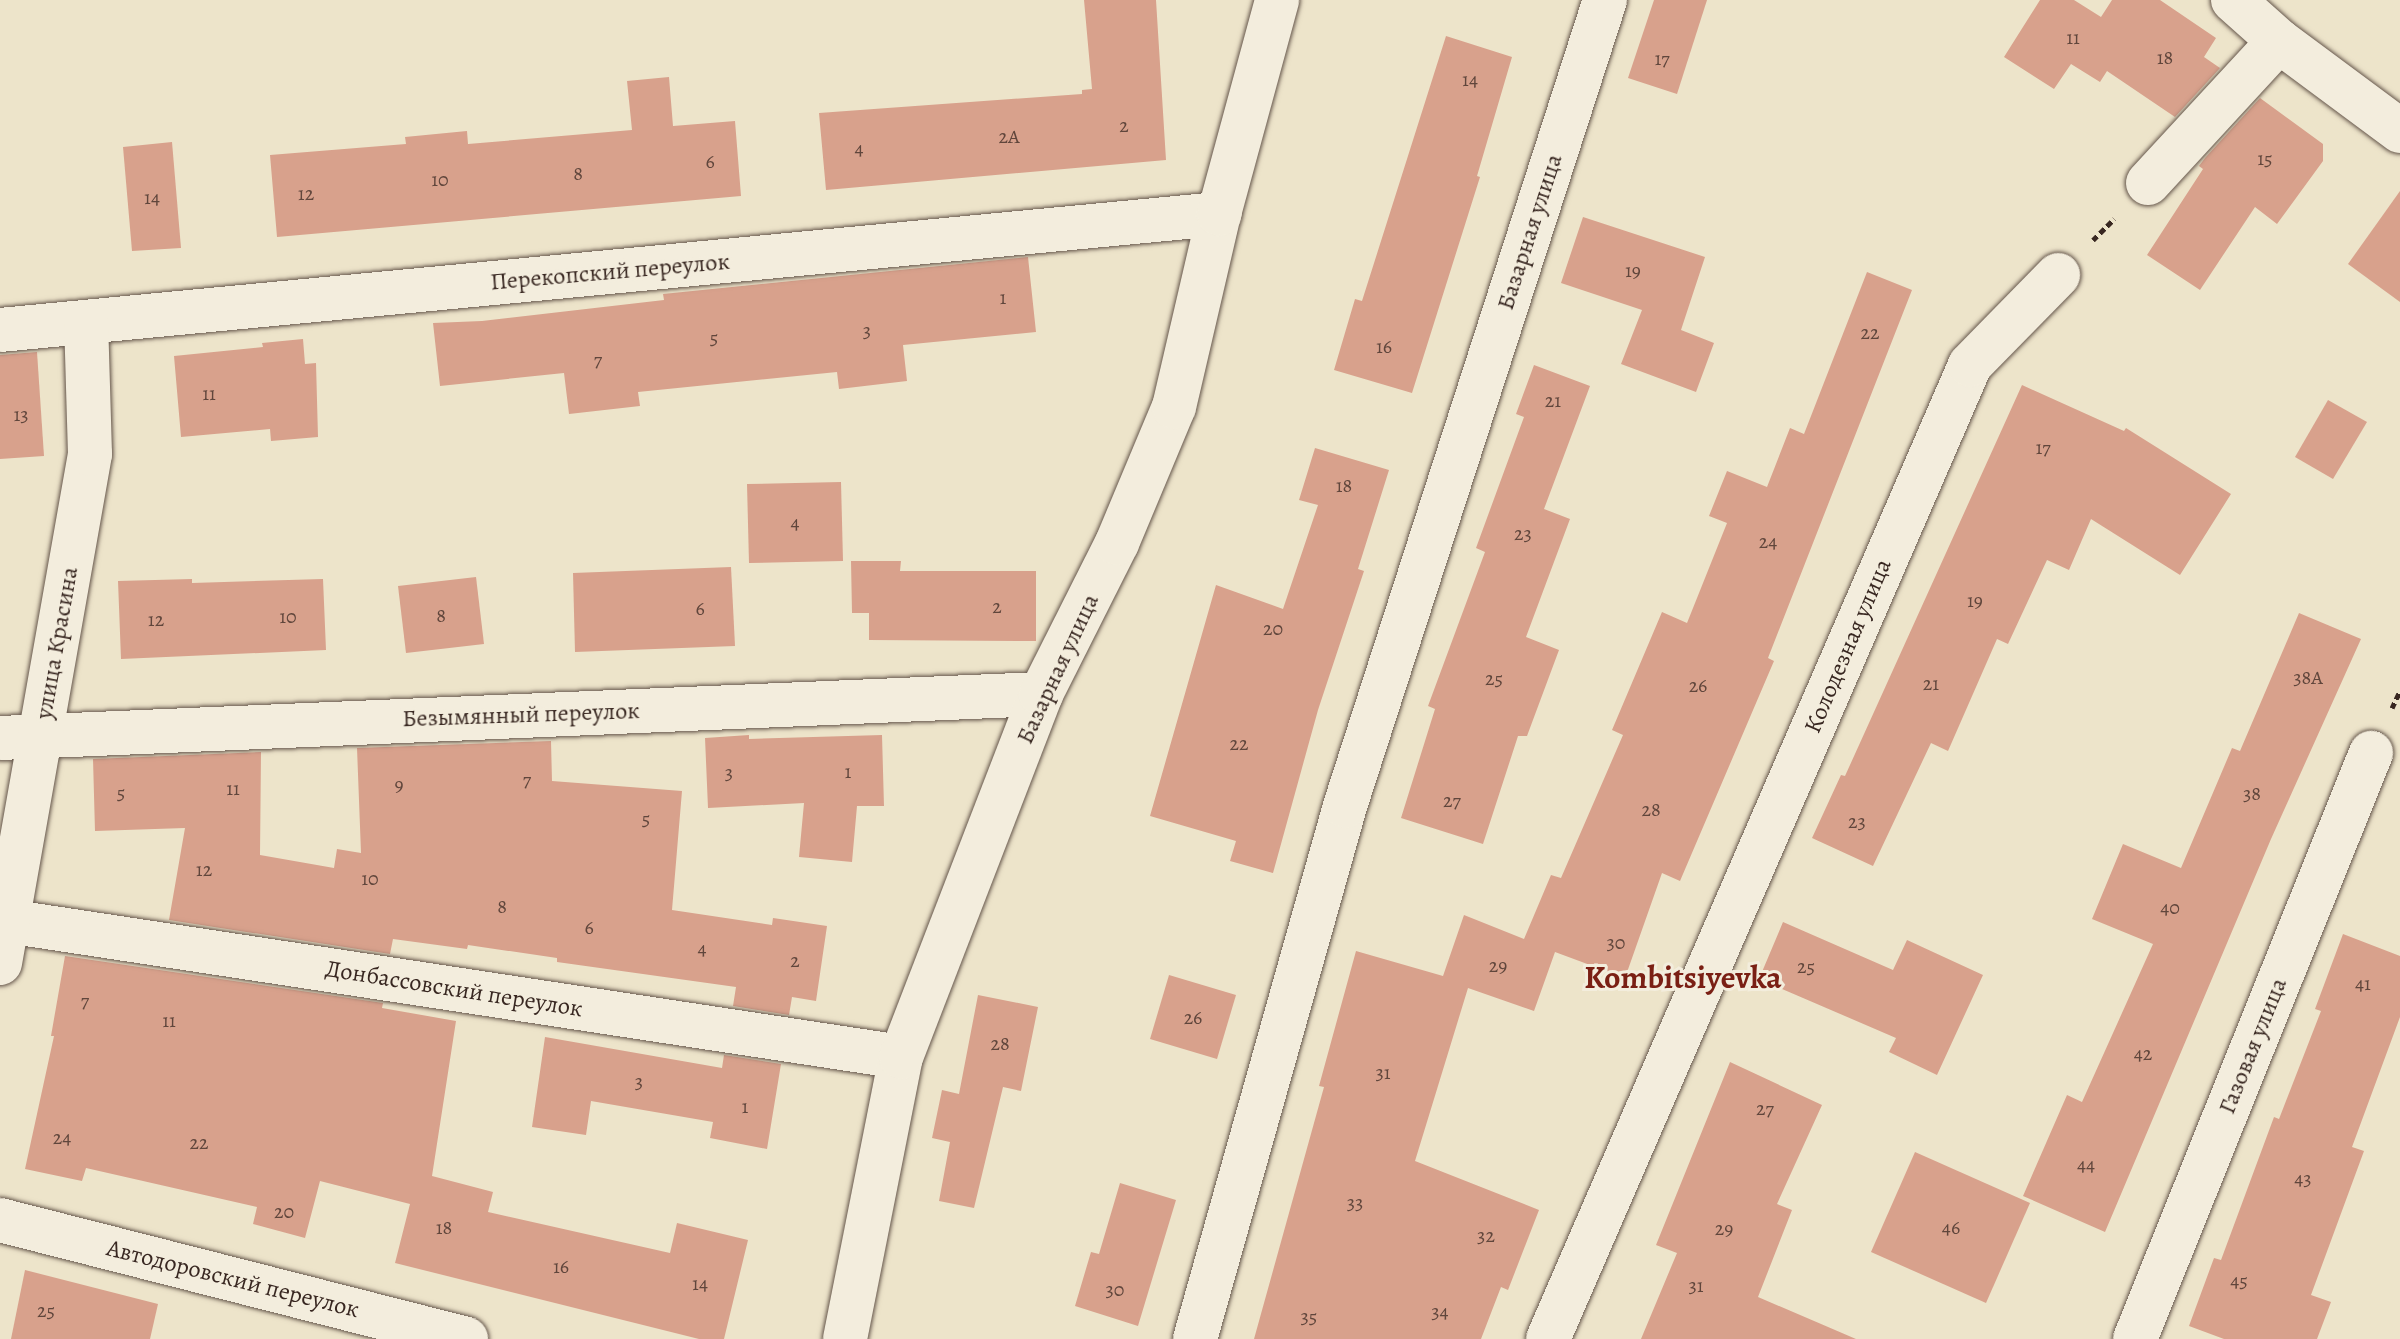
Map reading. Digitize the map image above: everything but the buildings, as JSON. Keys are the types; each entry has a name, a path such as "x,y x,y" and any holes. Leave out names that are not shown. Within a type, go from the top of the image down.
{"street":[{"name":"Базарная улица","path":"845,1339 901,1057 1041,694 1117,543 1174,407 1219,214 1277,0"},
{"name":"Базарная улица","path":"1195,1339 1345,806 1605,0"},
{"path":"2233,0 2279,41 2400,131"},
{"path":"2148,183 2279,41"},
{"name":"Перекопский переулок","path":"0,330 1219,214"},
{"name":"Колодезная улица","path":"1548,1339 1970,365 2058,275"},
{"name":"улица Красина","path":"4,942 20,736 90,454 86,322"},
{"name":"Безымянный переулок","path":"20,736 1041,694"},
{"name":"Газовая улица","path":"2135,1339 2371,753"},
{"name":"Донбассовский переулок","path":"4,942 901,1057"},
{"name":"Автодоровский переулок","path":"0,1220 466,1339"}],"path":[{"path":"2058,275 2148,183"}],"district":[{"name":"Kombitsiyevka","path":"1683,977"}]}
